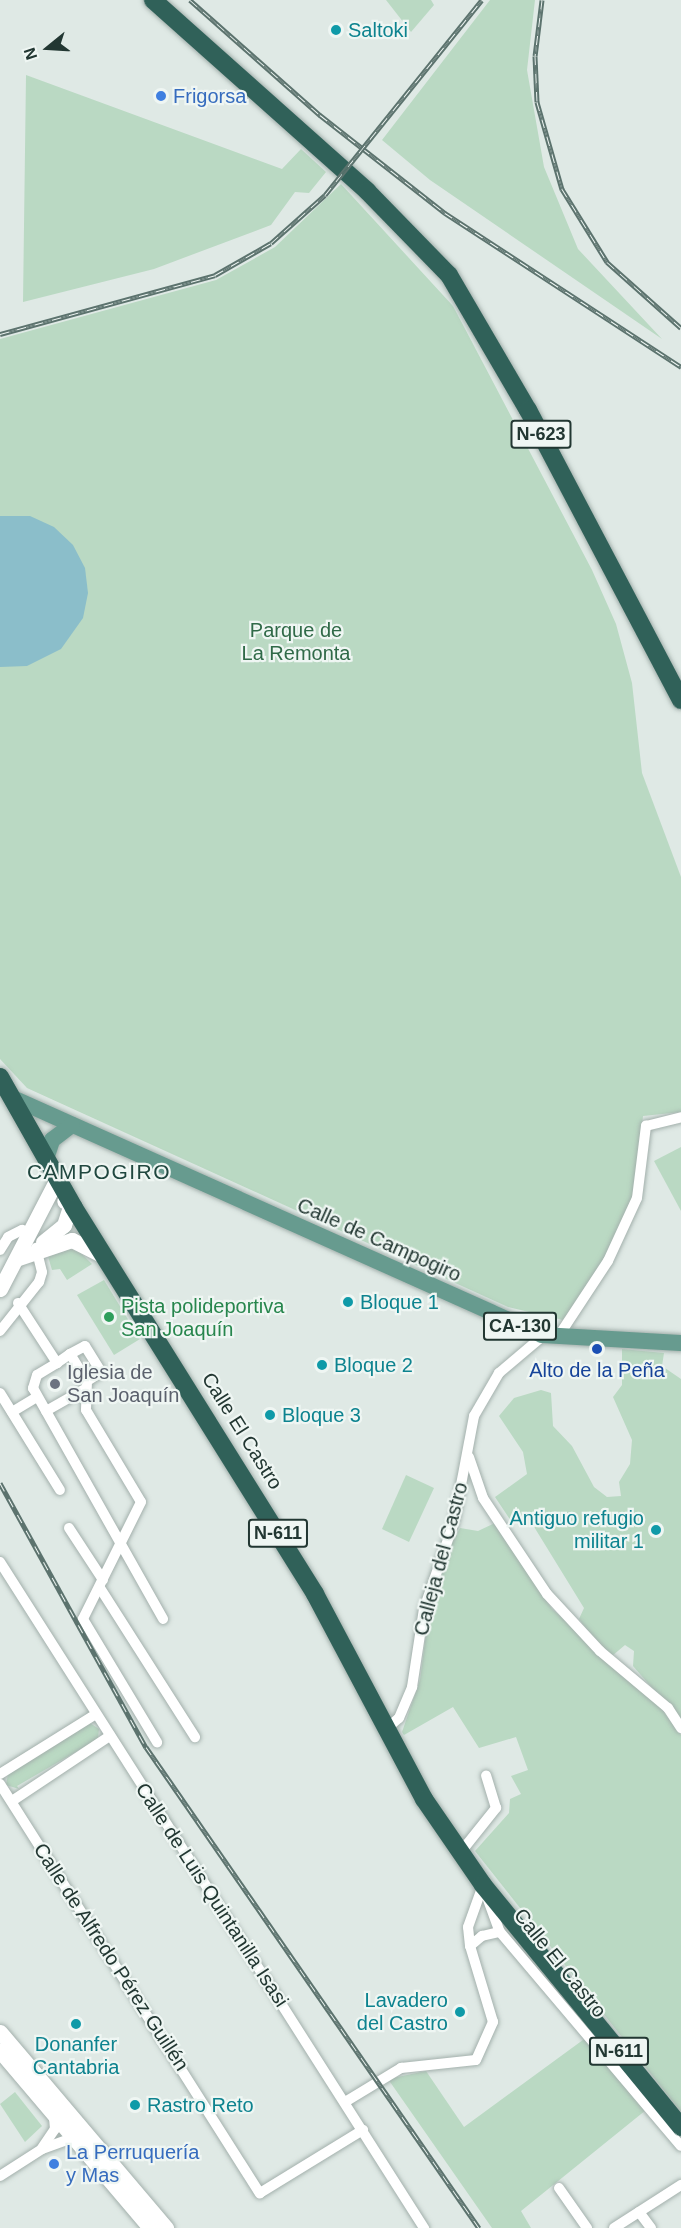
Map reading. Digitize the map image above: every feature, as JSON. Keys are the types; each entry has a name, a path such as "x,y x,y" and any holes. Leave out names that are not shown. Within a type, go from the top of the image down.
{"highway":[{"name":"N-623","path":"153,0 367,192"},
{"name":"N-623","path":"166,0 367,192 461,292 681,700"},
{"name":"N-611","path":"0,1077 15,1099"},
{"name":"Calle El Castro","path":"15,1099 71,1203 315,1594 385,1730 460,1853 483,1886 681,2127"}],"main road":[{"name":"Calle de Campogiro","path":"15,1099 551,1336 680,1346"},
{"path":"46,1159 52,1140 72,1125"},
{"path":"0,1288 33,1241 57,1179"},
{"path":"33,1241 64,1225 71,1203 47,1205"},
{"path":"33,1241 72,1240 106,1258"},
{"path":"0,2032 166,2228"},
{"path":"0,2051 150,2228"}],"street":[{"name":"Calleja del Castro","path":"385,1730 399,1718 412,1687 424,1609 454,1522 467,1448 485,1391 551,1336 608,1262 637,1198 646,1126 681,1116"},
{"path":"0,1250 22,1230 33,1241 42,1272 0,1331"},
{"path":"18,1303 57,1363"},
{"path":"46,1411 85,1386 101,1372 85,1346 70,1354 32,1382 37,1397 164,1618"},
{"path":"70,1354 85,1386 86,1410 141,1502 83,1619 157,1742"},
{"path":"0,1393 60,1490"},
{"path":"12,1412 37,1397"},
{"path":"467,1448 483,1498 547,1594 600,1651 668,1708 681,1728"},
{"path":"69,1528 195,1737"},
{"name":"Calle de Luis Quintanilla Isasi","path":"0,1562 424,2228"},
{"path":"96,1714 0,1782 7,1800 110,1736"},
{"path":"460,1853 496,1808 486,1776"},
{"name":"Calle de Alfredo Pérez Guillén","path":"7,1800 260,2193 363,2130"},
{"path":"345,2102 401,2068 476,2060 493,2022 470,1946 468,1926 483,1886"},
{"name":"Calle El Castro","path":"483,1886 500,1932 681,2146"},
{"path":"470,1946 482,1936 500,1932"},
{"path":"42,2148 55,2129 54,2117"},
{"path":"0,2176 42,2148 73,2138"},
{"path":"614,2228 681,2185"},
{"path":"559,2188 587,2228"},
{"path":"639,2212 651,2228"}],"green space":[{"path":"386,0 431,0 434,5 411,32"},
{"path":"490,0 535,0 527,70 544,167 578,249 662,339 430,180 382,140"},
{"path":"26,75 282,169 301,149 326,172 309,193 295,192 271,225 154,269 23,302"},
{"name":"Parque de La Remonta","path":"341,184 453,306 592,570 616,624 632,683 642,773 681,877 681,1112 643,1116 634,1197 611,1248 563,1320 508,1307 27,1088 0,1059 0,339 216,280 275,247"},
{"path":"681,1147 681,1211 654,1161"},
{"path":"63,1247 80,1252 92,1264 67,1280 60,1269 52,1270 47,1253"},
{"name":"Pista polideportiva San Joaquín","path":"104,1280 140,1339 114,1355 77,1295"},
{"path":"622,1349 664,1353 662,1366 681,1379 681,1721 633,1666 634,1651 625,1645 612,1656 587,1630 579,1619 584,1608 528,1517 511,1521 495,1497 527,1474 523,1452 499,1416 514,1398 541,1390 551,1393 553,1426 572,1446 594,1487 607,1497 621,1496 619,1482 630,1464 632,1440 613,1397 622,1385"},
{"path":"406,1475 434,1488 409,1542 382,1529"},
{"path":"495,1523 552,1609 651,1695 681,1735 681,2112 475,1851 509,1813 510,1799 521,1794 511,1776 528,1770 516,1737 479,1748 453,1707 404,1735 402,1732 420,1680 429,1610 447,1553 460,1528 478,1531"},
{"path":"90,1723 99,1729 98,1739 17,1786 19,1789 6,1785 8,1774"},
{"path":"587,2037 646,2110 521,2211 531,2228 492,2228 388,2079 426,2071 464,2127"},
{"path":"15,2092 42,2126 25,2142 0,2104"}],"water":[{"path":"0,516 30,516 54,527 73,545 85,568 88,593 83,618 61,649 27,666 0,667"}],"railway":[{"path":"190,0 320,115 445,213 681,367"},
{"path":"0,334 215,275 271,243 325,195 482,0"},
{"path":"542,0 535,56 537,102 562,189 607,262 681,328"},
{"path":"0,1483 146,1747 479,2228"}],"place":[{"name":"Saltoki","path":"336,30"},
{"name":"Frigorsa","path":"161,96"},
{"name":"Bloque 1","path":"348,1302"},
{"name":"Pista polideportiva San Joaquín","path":"109,1317"},
{"name":"Alto de la Peña","path":"597,1349"},
{"name":"Bloque 2","path":"322,1365"},
{"name":"Iglesia de San Joaquín","path":"55,1384"},
{"name":"Bloque 3","path":"270,1415"},
{"name":"Antiguo refugio militar 1","path":"656,1530"},
{"name":"Lavadero del Castro","path":"460,2012"},
{"name":"Donanfer Cantabria","path":"76,2024"},
{"name":"Rastro Reto","path":"135,2105"},
{"name":"La Perruquería y Mas","path":"54,2164"}],"district":[{"name":"CAMPOGIRO","path":"99,1172"}]}
